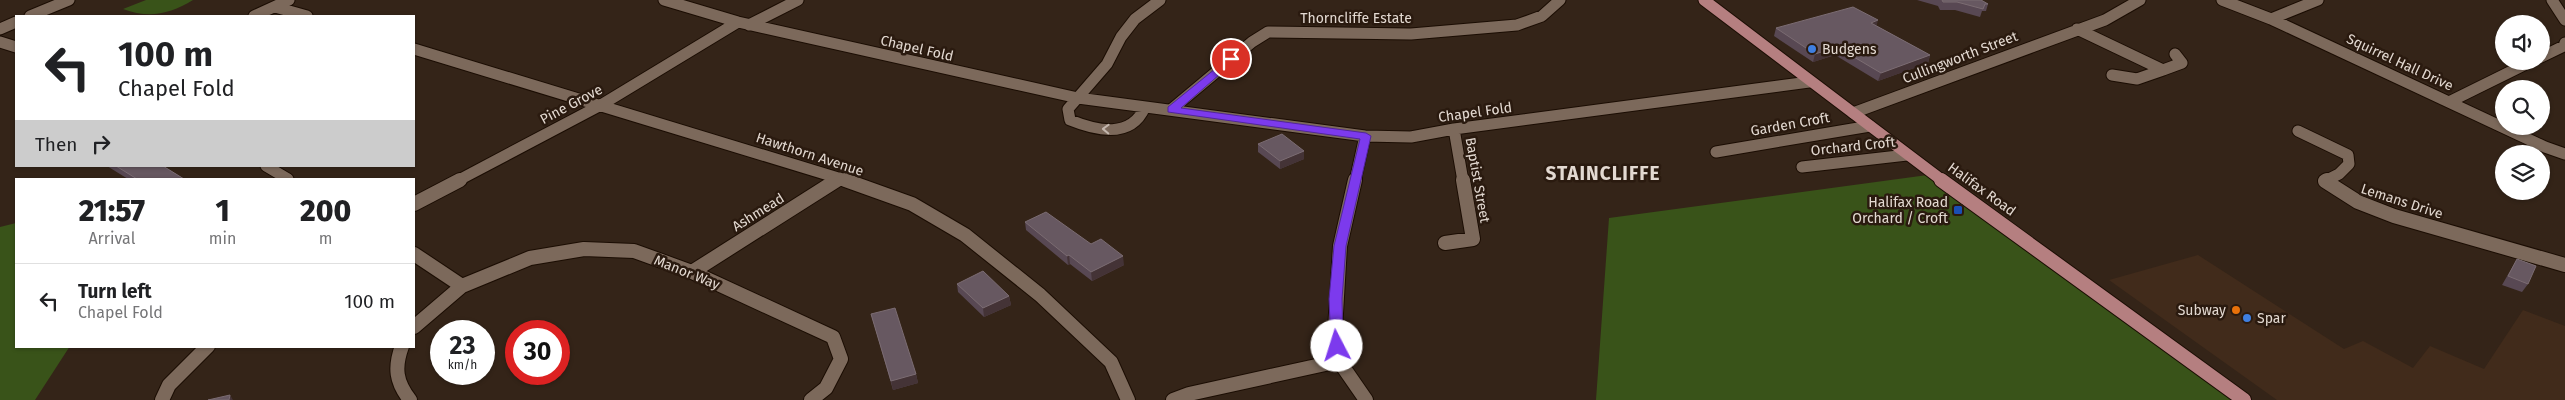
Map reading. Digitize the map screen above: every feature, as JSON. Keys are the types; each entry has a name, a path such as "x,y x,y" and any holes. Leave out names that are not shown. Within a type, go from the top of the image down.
{"main road":[{"name":"Halifax Road","path":"1704,0 1907,155 2244,400"}],"street":[{"path":"32,15 69,0"},
{"path":"256,15 289,0"},
{"name":"Chapel Fold","path":"664,0 744,23 967,75 1078,98 1366,136 1411,137 1454,129 1809,82"},
{"name":"Pine Grove","path":"415,203 601,105 744,23 798,0"},
{"path":"1145,107 1138,120 1120,129 1104,130 1083,126 1070,120 1068,109 1107,64 1120,37 1135,18 1160,0"},
{"name":"Thorncliffe Estate","path":"1172,110 1246,47 1268,32 1411,34 1517,26 1542,16 1560,0"},
{"name":"Cullingworth Street","path":"1853,113 2105,20 2140,0"},
{"name":"Squirrel Hall Drive","path":"2222,0 2272,19 2545,147 2565,154"},
{"path":"2272,19 2318,0"},
{"path":"2552,0 2565,20"},
{"path":"275,7 303,15"},
{"path":"2077,29 2162,70"},
{"path":"0,42 15,47"},
{"path":"2550,53 2564,46 2565,43"},
{"name":"Hawthorn Avenue","path":"415,48 840,178 912,204 965,235 1040,295 1112,362 1128,400"},
{"path":"2112,75 2137,79 2182,63 2175,54"},
{"path":"2449,102 2514,70"},
{"name":"Garden Croft","path":"1716,152 1870,126"},
{"name":"Baptist Street","path":"1445,243 1473,239 1454,129"},
{"name":"Lemans Drive","path":"2298,131 2348,155 2349,164 2339,174 2325,181 2345,197 2394,217 2501,245 2565,265"},
{"path":"1366,136 1340,246 1335,330 1339,361 1366,400"},
{"name":"Orchard Croft","path":"1802,167 1907,155"},
{"path":"268,167 286,178"},
{"name":"Ashmead","path":"692,272 840,178"},
{"name":"Manor Way","path":"415,326 462,286 530,258 584,249 634,251 692,272 833,337 841,359 826,388 811,400"},
{"path":"415,255 462,286"},
{"path":"162,400 169,385 206,348"},
{"path":"401,348 395,362 399,387 410,400"},
{"path":"1173,400 1189,394 1339,361"}],"shaded area":[{"path":"2198,255 2344,349 2363,341 2413,368 2430,346 2484,369 2523,310 2565,326 2565,400 2277,400 2109,280"}],"green space":[{"path":"146,0 193,0 168,12 142,14 123,9"},
{"path":"1935,174 2244,400 1596,400 1609,218"},
{"path":"15,223 15,348 69,348 35,400 0,400 0,227"}],"building":[{"path":"1942,0 1981,0 1988,4 1985,4 1983,9 1957,2 1943,2"},
{"path":"1853,7 1878,20 1871,23 1930,55 1881,73 1837,47 1815,54 1776,28"},
{"path":"1282,134 1304,151 1280,161 1258,144"},
{"path":"118,167 165,167 182,178 135,178"},
{"path":"1046,212 1091,244 1101,239 1123,256 1091,272 1069,255 1067,256 1025,222"},
{"path":"2517,259 2536,266 2528,284 2508,276"},
{"path":"983,271 1009,296 983,308 957,284"},
{"path":"895,308 916,374 891,381 871,314"},
{"path":"230,395 229,400 208,400"}],"place":[{"name":"Budgens","path":"1812,49"},
{"name":"Halifax Road Orchard / Croft","path":"1958,210"},
{"name":"Subway","path":"2236,310"},
{"name":"Spar","path":"2247,318"}],"district":[{"name":"STAINCLIFFE","path":"1603,173"}],"route":[{"path":"1231,59 1172,110 1366,136 1340,246 1335,330 1337,346"}]}
